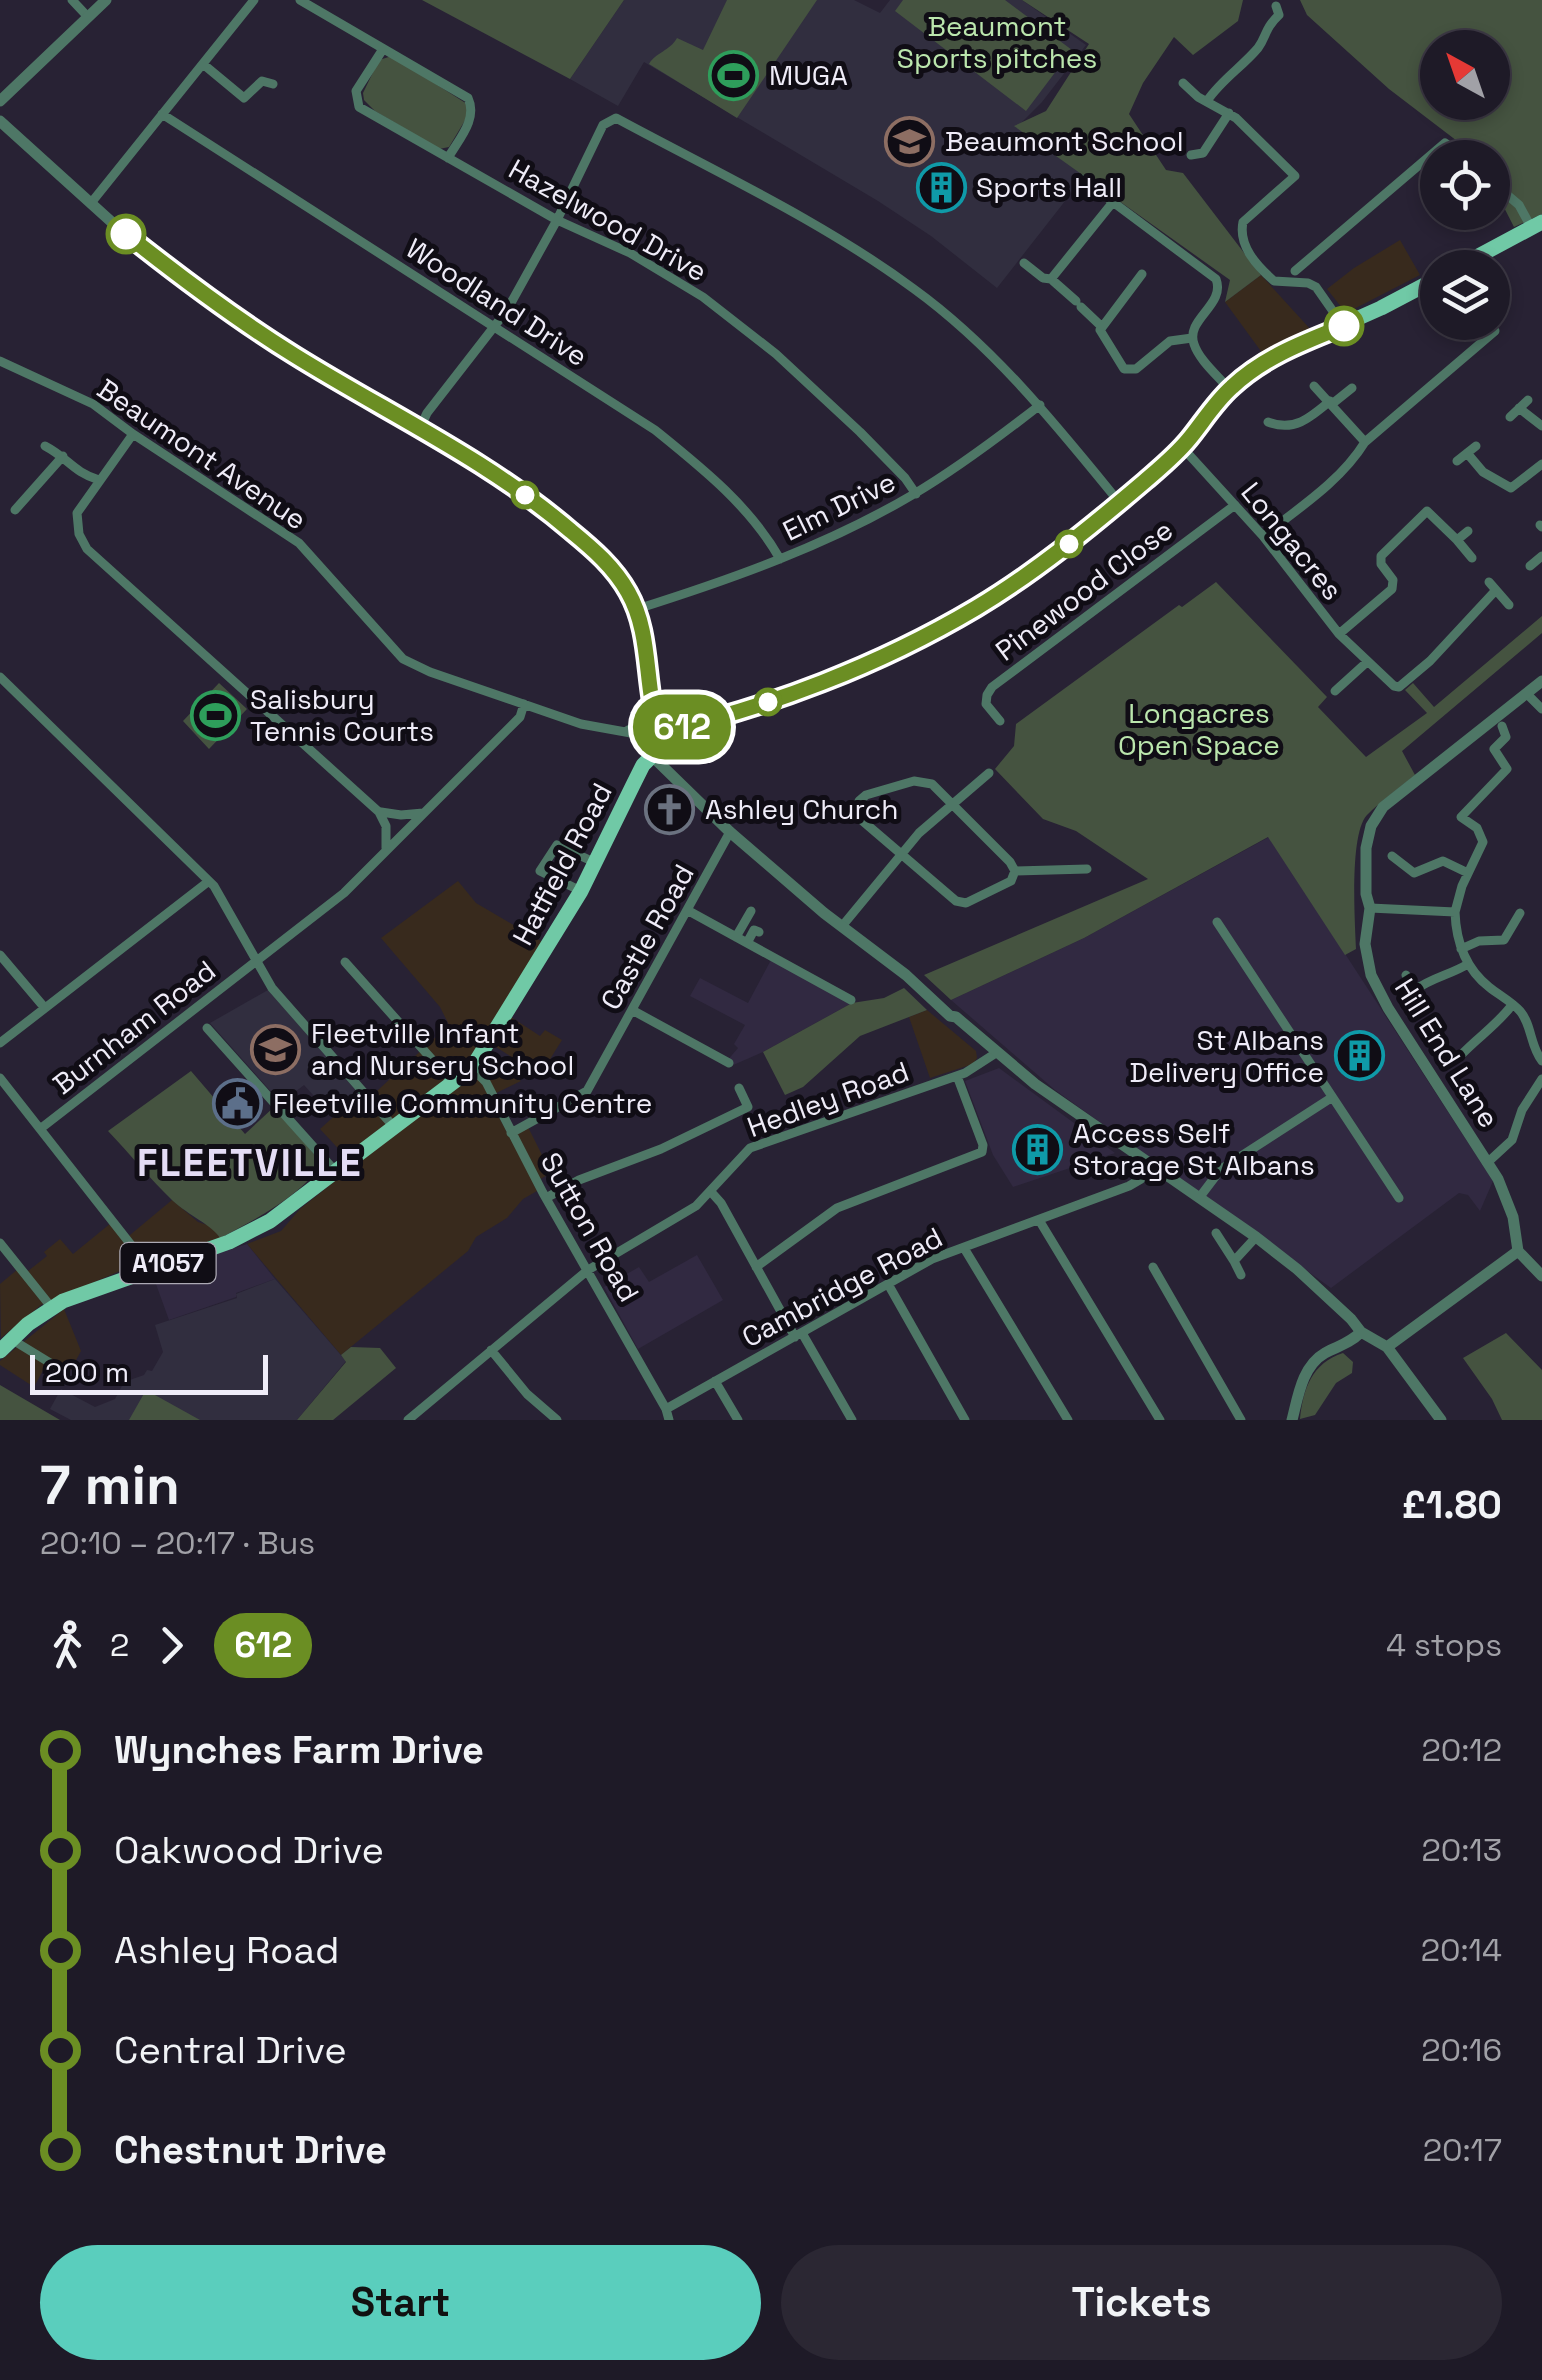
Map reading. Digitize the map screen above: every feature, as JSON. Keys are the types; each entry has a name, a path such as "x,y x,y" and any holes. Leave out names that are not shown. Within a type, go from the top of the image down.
{"main road":[{"path":"1490,250 1537,225"},
{"path":"657,725 770,701 928,633 1020,580 1119,502 1182,448 1229,389 1256,367 1420,287"},
{"name":"Hatfield Road","path":"5,1345 71,1298 250,1232 288,1209 343,1163 472,1068 581,892 643,765 652,756 657,725"}],"street":[{"path":"72,0 88,17"},
{"path":"0,101 106,0"},
{"path":"91,203 254,0"},
{"path":"300,0 468,98 470,121 448,158"},
{"path":"316,0 321,11"},
{"path":"1207,101 1261,45 1265,28 1279,15 1276,6"},
{"name":"Hazelwood Drive","path":"383,49 356,92 356,102 557,220 630,252 703,296 818,393 905,478 916,494"},
{"path":"203,64 244,98 262,82 273,84"},
{"path":"1182,82 1228,114 1295,176 1243,222 1244,244 1274,282 1308,283 1316,287 1344,326"},
{"name":"Woodland Drive","path":"162,114 655,430 713,477 749,514 780,559"},
{"path":"1191,155 1206,157 1228,114"},
{"path":"420,428 426,413 496,327 557,220 607,120 616,118 786,209 915,290 972,337 1040,405 1119,502"},
{"path":"0,121 162,263 292,354 492,472 557,519 607,563 637,608 657,725"},
{"path":"1296,271 1420,164"},
{"path":"1082,180 1201,265 1218,282 1218,294 1192,338 1229,389"},
{"path":"1510,198 1537,225"},
{"path":"1051,278 1113,202"},
{"path":"1024,262 1043,278 1051,278 1101,326 1102,336 1129,372 1170,340 1192,338"},
{"path":"1101,326 1142,274"},
{"path":"1263,536 1324,488 1356,458 1365,442 1485,340"},
{"name":"Beaumont Avenue","path":"0,362 93,404 299,543 403,659 581,724 642,735 657,725"},
{"path":"1314,386 1365,442"},
{"path":"1268,422 1290,427 1352,388"},
{"path":"1510,417 1528,400"},
{"name":"Elm Drive","path":"637,608 780,559 916,494 1040,405"},
{"path":"1519,408 1542,426"},
{"path":"133,434 78,513 79,534 87,549 379,812 386,826 385,851"},
{"path":"45,446 63,456 88,496"},
{"path":"1458,461 1476,446"},
{"name":"Longacres","path":"1182,448 1263,536 1338,634 1392,686 1399,687 1430,661 1492,586 1509,605"},
{"path":"1466,453 1483,472 1512,488 1542,464"},
{"path":"15,510 63,456"},
{"path":"76,473 99,480"},
{"name":"Pinewood Close","path":"1000,720 986,704 992,687 1236,505"},
{"path":"1338,634 1392,589 1393,580 1381,564 1381,556 1424,506 1472,558"},
{"path":"1457,540 1468,531"},
{"path":"1530,566 1542,556"},
{"path":"1335,691 1367,662"},
{"path":"0,677 209,881 279,998 394,1126"},
{"name":"Hill End Lane","path":"1518,1251 1505,1194 1377,989 1365,944 1370,908 1366,894 1366,848 1379,812 1542,681"},
{"path":"1528,695 1542,708"},
{"name":"Burnham Road","path":"40,1129 338,898 520,717 524,704"},
{"path":"1462,817 1474,800 1507,770 1494,749 1506,737 1502,726"},
{"path":"652,756 730,832 824,913 934,996 950,1016 996,1053 1062,1104 1256,1238 1322,1293 1360,1332 1386,1347 1441,1420"},
{"path":"844,925 899,855 989,773"},
{"path":"1016,871 1006,885 966,903 956,901 858,817 859,801 866,795 914,780 925,781 1016,871 1087,869"},
{"path":"1448,809 1477,828 1483,842 1455,912 1461,949 1485,984 1523,1014 1534,1050 1542,1061"},
{"path":"379,812 423,812"},
{"name":"Castle Road","path":"511,1132 587,1092 730,832"},
{"path":"581,892 540,871 557,844 596,863"},
{"path":"1392,856 1414,874 1442,861 1468,873"},
{"path":"0,1043 209,881"},
{"path":"1370,908 1455,912"},
{"path":"687,910 851,1000"},
{"path":"736,937 751,911"},
{"path":"1461,949 1479,942 1504,940 1520,913"},
{"path":"1217,922 1399,1198"},
{"path":"747,943 754,930 758,932"},
{"path":"0,954 44,1007"},
{"path":"345,962 454,1082"},
{"path":"1406,975 1416,993 1432,977 1450,975 1468,964"},
{"path":"1460,1057 1512,1005"},
{"path":"632,1010 729,1063"},
{"path":"207,1028 336,1172"},
{"name":"Hedley Road","path":"410,1420 588,1270 689,1212 712,1193 750,1148 976,1069 996,1053"},
{"name":"Sutton Road","path":"472,1068 486,1082 546,1198 668,1414"},
{"path":"756,1267 837,1208 982,1152 983,1145 957,1076"},
{"path":"0,1078 150,1269"},
{"path":"1487,1163 1512,1140 1522,1110 1542,1079"},
{"path":"546,1198 748,1107 739,1088"},
{"path":"1198,1198 1221,1169 1331,1098"},
{"name":"Cambridge Road","path":"668,1414 716,1381 932,1259 1136,1183 1151,1165"},
{"path":"712,1193 852,1420"},
{"path":"1039,1220 1160,1420"},
{"path":"1216,1233 1241,1275"},
{"path":"1234,1261 1256,1238"},
{"path":"0,1243 52,1308"},
{"path":"964,1248 1068,1420"},
{"path":"1386,1347 1518,1251 1542,1276"},
{"path":"1153,1267 1241,1420"},
{"path":"888,1284 965,1420"},
{"path":"1292,1420 1300,1388 1312,1364 1329,1351 1347,1345 1360,1332"},
{"path":"5,1345 65,1372"},
{"path":"491,1350 527,1394 556,1420"},
{"path":"716,1381 738,1420"}],"shaded area":[{"name":"Beaumont School","path":"624,0 854,0 880,13 890,0 1022,0 1086,45 1021,123 1087,173 997,288 931,236 878,201 644,62 618,106 570,79"},
{"path":"1400,240 1420,275 1346,313 1327,289"},
{"path":"1261,275 1312,331 1263,354 1225,302"},
{"path":"1269,837 1493,1181 1480,1211 1468,1195 1459,1193 1331,1288 1055,1090 951,1000 1084,938"},
{"path":"458,881 476,903 546,944 502,1011 540,1036 545,1030 562,1040 538,1074 493,1045 484,1059 521,1081 488,1097 508,1134 527,1125 551,1173 533,1183 537,1191 523,1199 507,1218 476,1237 468,1251 341,1355 247,1244 281,1231 300,1209 329,1186 348,1159 320,1129 359,1094 366,1101 449,1025 440,1007 381,938"},
{"path":"771,960 852,1003 731,1066 726,1062 738,1048 734,1044 745,1025 690,996 700,978 748,1003"},
{"name":"Fleetville Infant and Nursery School","path":"268,990 359,1094 333,1117 304,1085 281,1103 210,1023"},
{"path":"927,1010 976,1051 973,1064 930,1078 909,1017"},
{"path":"999,1068 1115,1153 1013,1187 993,1155 965,1081"},
{"path":"172,1200 198,1222 213,1227 220,1238 127,1268 41,1305 1,1338 0,1284 18,1269 23,1275 47,1256 44,1252 60,1239 73,1254 111,1223 124,1240"},
{"path":"247,1244 275,1279 169,1320 152,1273 226,1247 228,1250"},
{"path":"697,1255 723,1300 638,1349 604,1287 639,1267 649,1282"},
{"path":"275,1279 346,1361 297,1420 71,1420 50,1409 61,1389 95,1407 115,1399 124,1382 152,1371 163,1352 155,1325 237,1298 236,1294"},
{"path":"64,1309 81,1351 70,1371 48,1361 34,1387 0,1365 0,1361"}],"green space":[{"path":"422,0 624,0 570,79"},
{"path":"727,0 817,0 737,118 649,64 677,38 703,50"},
{"name":"Beaumont Sports pitches","path":"903,0 1005,0 1072,50 1026,111 895,11"},
{"path":"1022,0 1243,0 1238,21 1193,55 1174,37 1143,83 1129,114 1166,170 1183,173 1261,275 1225,302 1230,280 1014,126 1046,111 1089,44"},
{"path":"1300,0 1542,0 1542,214 1514,227 1510,219 1510,140 1456,140 1430,120 1510,120 1510,30 1420,30 1420,113 1307,15"},
{"path":"392,56 467,104 467,117 449,147 439,149 375,111 364,100 363,93 379,60"},
{"name":"Longacres Open Space","path":"1216,582 1327,697 1318,707 1366,757 1427,713 1405,690 1413,683 1434,707 1542,616 1542,633 1402,751 1415,775 1367,815 1361,825 1354,879 1356,949 1345,955 1268,837 1084,938 951,1000 924,975 1148,879 1076,831 1043,819 995,769 1014,746 1016,724"},
{"name":"Salisbury Tennis Courts","path":"219,683 247,709 209,749 183,721"},
{"path":"904,988 927,1010 860,1036 803,1087 785,1095 763,1052 852,1003 884,998"},
{"path":"191,1071 245,1134 274,1107 320,1161 315,1172 292,1194 220,1238 173,1201 108,1131"},
{"path":"1506,1333 1542,1370 1542,1420 1502,1420 1463,1358"},
{"path":"351,1347 380,1348 396,1368 333,1420 297,1420 346,1362 341,1355"},
{"path":"1343,1353 1353,1362 1352,1373 1336,1383 1315,1415 1300,1419 1311,1378 1324,1363"},
{"path":"0,1385 60,1420 0,1420"},
{"path":"146,1390 200,1420 129,1420"}],"bus line":[{"name":"612","path":"126,234 292,354 492,472 557,519 607,563 637,608 654,718 660,732 770,701 870,660 974,610 1047,560 1144,483 1182,448 1218,400 1248,372 1280,353 1344,326"}],"place":[{"name":"MUGA","path":"734,75"},
{"name":"Beaumont School","path":"910,141"},
{"name":"Sports Hall","path":"941,187"},
{"name":"Salisbury Tennis Courts","path":"215,715"},
{"name":"Ashley Church","path":"670,809"},
{"name":"Fleetville Infant and Nursery School","path":"276,1049"},
{"name":"St Albans Delivery Office","path":"1359,1056"},
{"name":"Fleetville Community Centre","path":"238,1103"},
{"name":"Access Self Storage St Albans","path":"1038,1149"}],"district":[{"name":"FLEETVILLE","path":"250,1163"}]}
